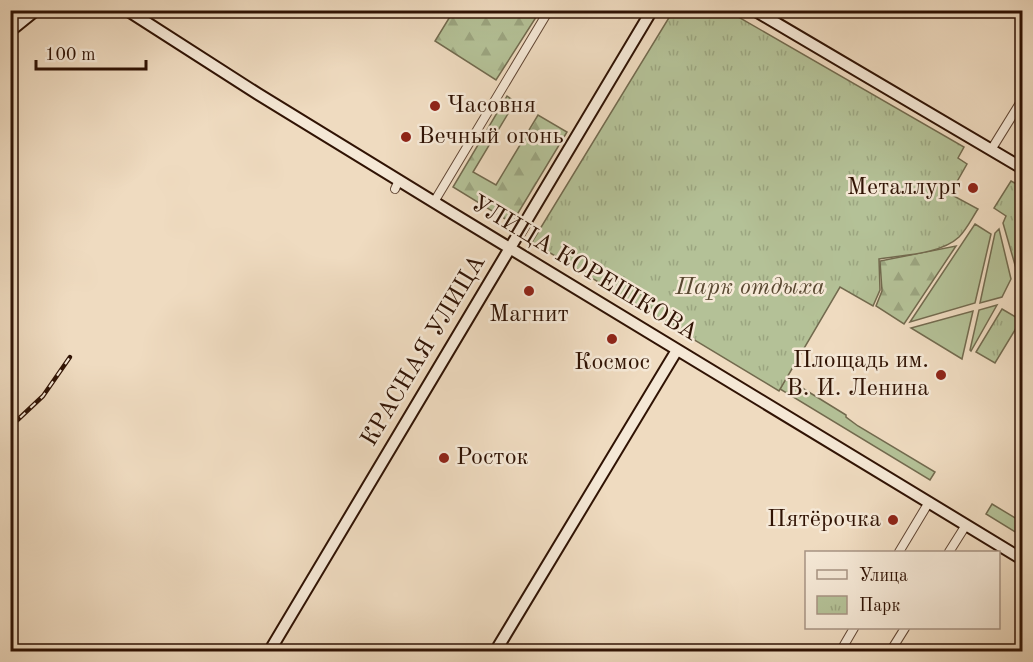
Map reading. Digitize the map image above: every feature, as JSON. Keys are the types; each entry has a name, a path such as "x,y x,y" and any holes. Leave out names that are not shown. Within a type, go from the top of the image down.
{"main road":[{"name":"УЛИЦА КОРЕШКОВА","path":"127,10 397,184 434,202 1023,560"},
{"name":"КРАСНАЯ УЛИЦА","path":"269,651 652,10"},
{"path":"754,10 1023,168"},
{"path":"10,31 33,12"},
{"path":"495,651 677,350"}],"street":[{"path":"434,202 549,10"},
{"path":"991,150 1023,100"},
{"path":"900,551 929,502"},
{"path":"950,551 966,525"},
{"path":"840,651 853,629"},
{"path":"890,651 904,629"}],"green space":[{"path":"454,10 540,11 496,80 435,41"},
{"name":"Парк отдыха","path":"673,11 728,11 964,147 958,158 967,164 950,194 978,209 964,231 951,243 942,247 921,253 879,259 880,290 873,306 840,287 779,391 532,242"},
{"path":"507,96 515,102 473,172 496,185 538,115 567,132 512,223 453,187"},
{"path":"1011,181 1022,187 1022,265 1018,272 1003,223 1006,216 994,208"},
{"path":"975,224 991,234 975,303 910,322"},
{"path":"999,229 1011,279 1002,297 980,303 995,233"},
{"path":"956,246 904,324 876,306 882,291 880,261"},
{"path":"997,305 971,351 979,310"},
{"path":"1002,309 1021,320 995,363 976,352"},
{"path":"973,311 962,359 911,328"},
{"path":"786,378 846,415 858,426 935,472 930,480 780,389"},
{"path":"992,504 1022,522 1022,536 986,514"}],"railway":[{"path":"10,427 43,396 70,357"}],"place":[{"name":"Часовня","path":"435,106"},
{"name":"Вечный огонь","path":"406,137"},
{"name":"Металлург","path":"973,188"},
{"name":"Магнит","path":"529,291"},
{"name":"Космос","path":"612,339"},
{"name":"Площадь им. В. И. Ленина","path":"941,375"},
{"name":"Росток","path":"444,458"},
{"name":"Пятёрочка","path":"893,520"}]}
